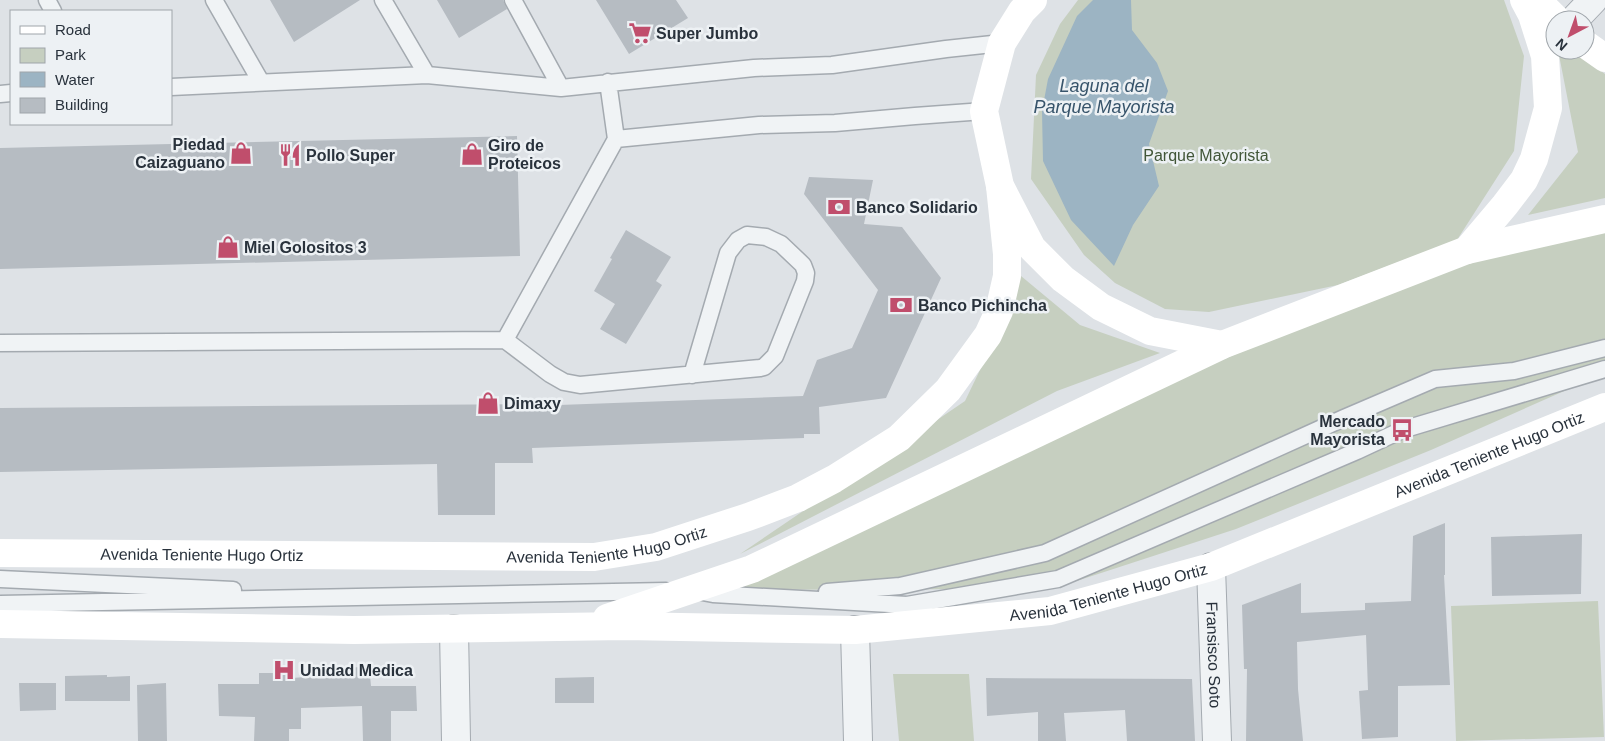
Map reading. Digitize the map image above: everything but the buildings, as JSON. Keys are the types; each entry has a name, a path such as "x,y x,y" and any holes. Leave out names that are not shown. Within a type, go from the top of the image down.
{"main road":[{"path":"1033,0 1022,11 1002,44 984,111 1000,186 1032,248 1063,279 1101,307 1150,331 1222,345 1467,250 1605,219"},
{"path":"1467,250 1524,180 1534,159 1548,108 1544,56 1532,15 1524,0"},
{"path":"1537,0 1546,10"},
{"name":"Avenida Teniente Hugo Ortiz","path":"0,553 594,557 656,547 748,517 798,498 827,483 899,438 948,390 965,368 988,335 1000,311 1004,292 1007,254 1000,186"},
{"name":"Avenida Teniente Hugo Ortiz","path":"582,627 752,569 1222,345"},
{"name":"Avenida Teniente Hugo Ortiz","path":"0,624 354,630 625,626 855,630 1050,611 1211,567 1605,407"}],"street":[{"path":"1584,10 1593,0"},
{"name":"Fransisco Soto","path":"1211,567 1217,741"},
{"path":"454,629 456,741"},
{"path":"855,630 858,741"}],"lane":[{"path":"214,0 261,82"},
{"path":"383,0 427,74"},
{"path":"514,0 561,88"},
{"path":"172,87 427,74 561,88 754,68 832,65 946,49 1002,44"},
{"path":"505,340 616,139 608,82"},
{"path":"616,139 759,125 835,123 984,111"},
{"path":"0,343 505,340 550,374 564,382 580,385 760,368 764,367 775,356 805,281 806,273 803,265 781,244 766,237 747,235 738,240 728,253 692,374"},
{"path":"765,596 900,586 1045,553 1435,379 1514,370 1605,348"},
{"path":"0,604 693,590 713,594 907,605 1058,580 1402,430 1605,369"},
{"path":"0,579 388,597"}],"green space":[{"name":"Parque Mayorista","path":"1078,0 1504,0 1524,56 1514,151 1457,240 1338,285 1209,312 1165,309 1115,283 1084,255 1031,179 1036,75 1060,24"},
{"path":"1560,60 1586,60 1605,74 1605,198 1528,215 1578,152"},
{"path":"1605,223 1605,373 1431,450 1236,529 1052,589 692,590 1177,379 1411,280"},
{"path":"1021,276 1080,325 1160,353 1057,391 740,554 965,401 995,339"},
{"path":"1598,601 1604,737 1456,741 1451,606"},
{"path":"893,674 969,674 974,741 899,741"}],"water":[{"name":"Laguna del Parque Mayorista","path":"1093,0 1131,0 1132,30 1157,63 1168,91 1149,144 1159,186 1133,225 1114,266 1071,220 1043,161 1042,111 1048,79 1077,16"}],"place":[{"name":"Super Jumbo","path":"640,33"},
{"name":"Piedad Caizaguano","path":"241,153"},
{"name":"Giro de Proteicos","path":"472,154"},
{"name":"Pollo Super","path":"290,155"},
{"name":"Banco Solidario","path":"839,207"},
{"name":"Miel Golositos 3","path":"228,247"},
{"name":"Banco Pichincha","path":"901,305"},
{"name":"Dimaxy","path":"488,403"},
{"name":"Mercado Mayorista","path":"1402,430"},
{"name":"Unidad Medica","path":"284,670"}]}
